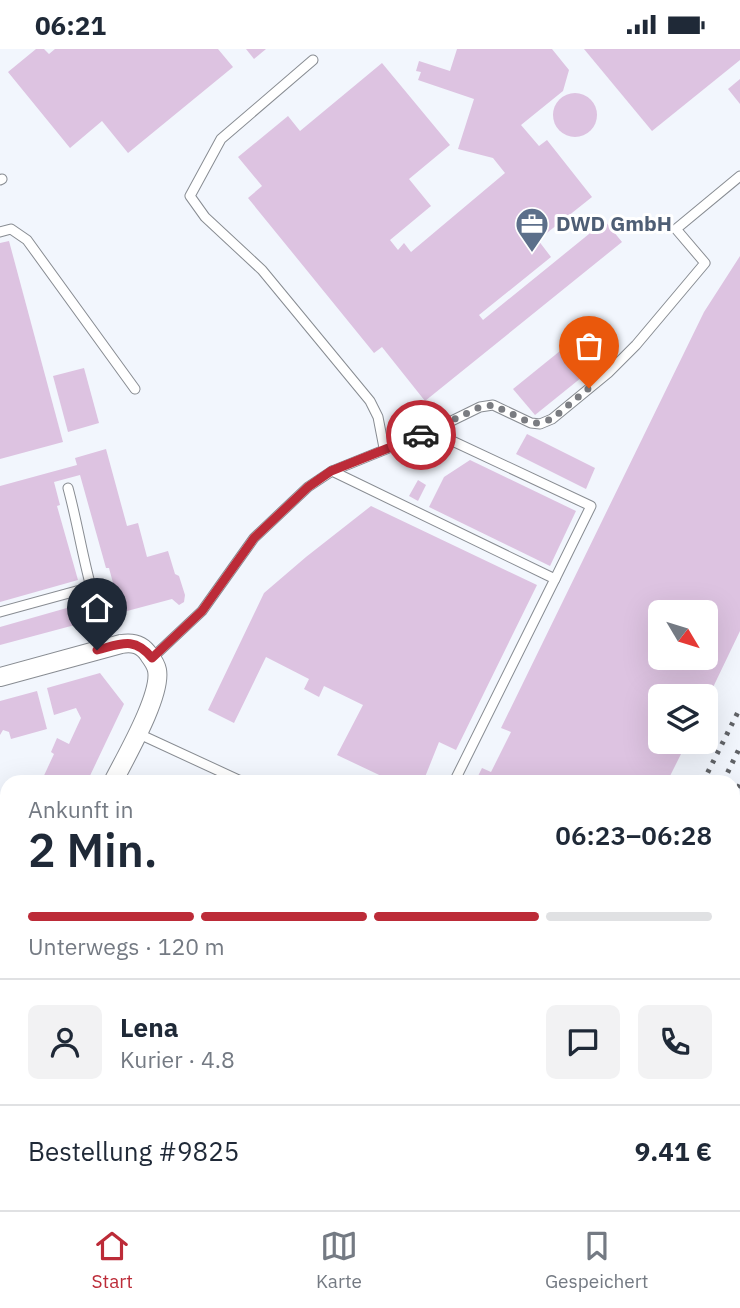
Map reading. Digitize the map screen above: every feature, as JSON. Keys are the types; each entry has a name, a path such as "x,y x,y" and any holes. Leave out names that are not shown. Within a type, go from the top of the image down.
{"street":[{"path":"0,677 131,642 143,647 157,670 157,685 117,775"}],"lane":[{"path":"313,61 221,139 190,196 205,217 262,270 370,401 378,417 384,448"},
{"path":"152,658 202,611 254,538 308,487 331,471 431,431 480,407 493,405 531,423 552,419 599,381 636,345 705,263 676,229 740,176"},
{"path":"0,232 11,229 27,240 135,389"},
{"path":"431,431 591,506 457,775"},
{"path":"331,471 555,579"},
{"path":"0,612 91,587 68,488"},
{"path":"137,733 228,775"}],"building":[{"path":"36,49 44,49 49,54 55,49 218,49 233,67 128,153 102,121 70,148 8,72"},
{"path":"246,49 266,49 254,59"},
{"path":"457,49 552,49 569,70 563,91 521,125 539,146 547,140 592,197 538,240 551,257 479,315 483,320 605,221 622,242 425,401 382,347 374,353 248,198 262,186 238,157 288,116 300,131 382,63 450,145 409,179 431,206 390,240 398,250 404,243 411,252 505,173 493,158 458,149 474,99 418,80 421,72 416,71 419,61 450,71"},
{"path":"584,49 740,49 740,60 652,131"},
{"path":"740,79 740,104 728,89"},
{"path":"575,93 591,99 597,115 591,131 575,137 559,131 553,115 559,99"},
{"path":"9,241 63,442 0,459 0,243"},
{"path":"740,256 740,631 715,684 648,684 648,754 681,754 670,775 478,775 482,768 491,772 511,732 501,728 704,312"},
{"path":"581,334 602,361 535,415 513,389"},
{"path":"84,368 99,423 68,432 53,376"},
{"path":"527,434 595,468 586,489 516,454"},
{"path":"106,449 127,526 138,523 147,557 168,551 185,595 184,602 179,605 172,599 0,645 0,627 116,594 80,475 54,482 60,505 57,506 78,580 0,602 0,486 77,465 75,458"},
{"path":"470,460 576,511 550,566 429,507 444,477"},
{"path":"418,480 426,485 418,501 409,496"},
{"path":"371,506 537,585 456,750 439,742 426,775 379,775 337,755 363,705 324,686 319,697 304,689 309,679 266,657 234,723 208,710 264,593"},
{"path":"100,673 124,704 90,775 44,775 54,754 51,752 57,738 69,744 81,718 76,708 54,715 47,688"},
{"path":"37,691 47,729 11,739 9,732 3,730 0,735 0,701"}],"railway":[{"path":"706,775 740,708"},
{"path":"726,775 740,747"}],"way so far":[{"path":"421,435 480,407 493,405 531,423 540,423 552,419 589,388"}],"place":[{"name":"DWD GmbH","path":"532,254"}],"route":[{"path":"97,650 131,642 143,647 152,658 202,611 254,538 308,487 331,471 421,435"}]}
